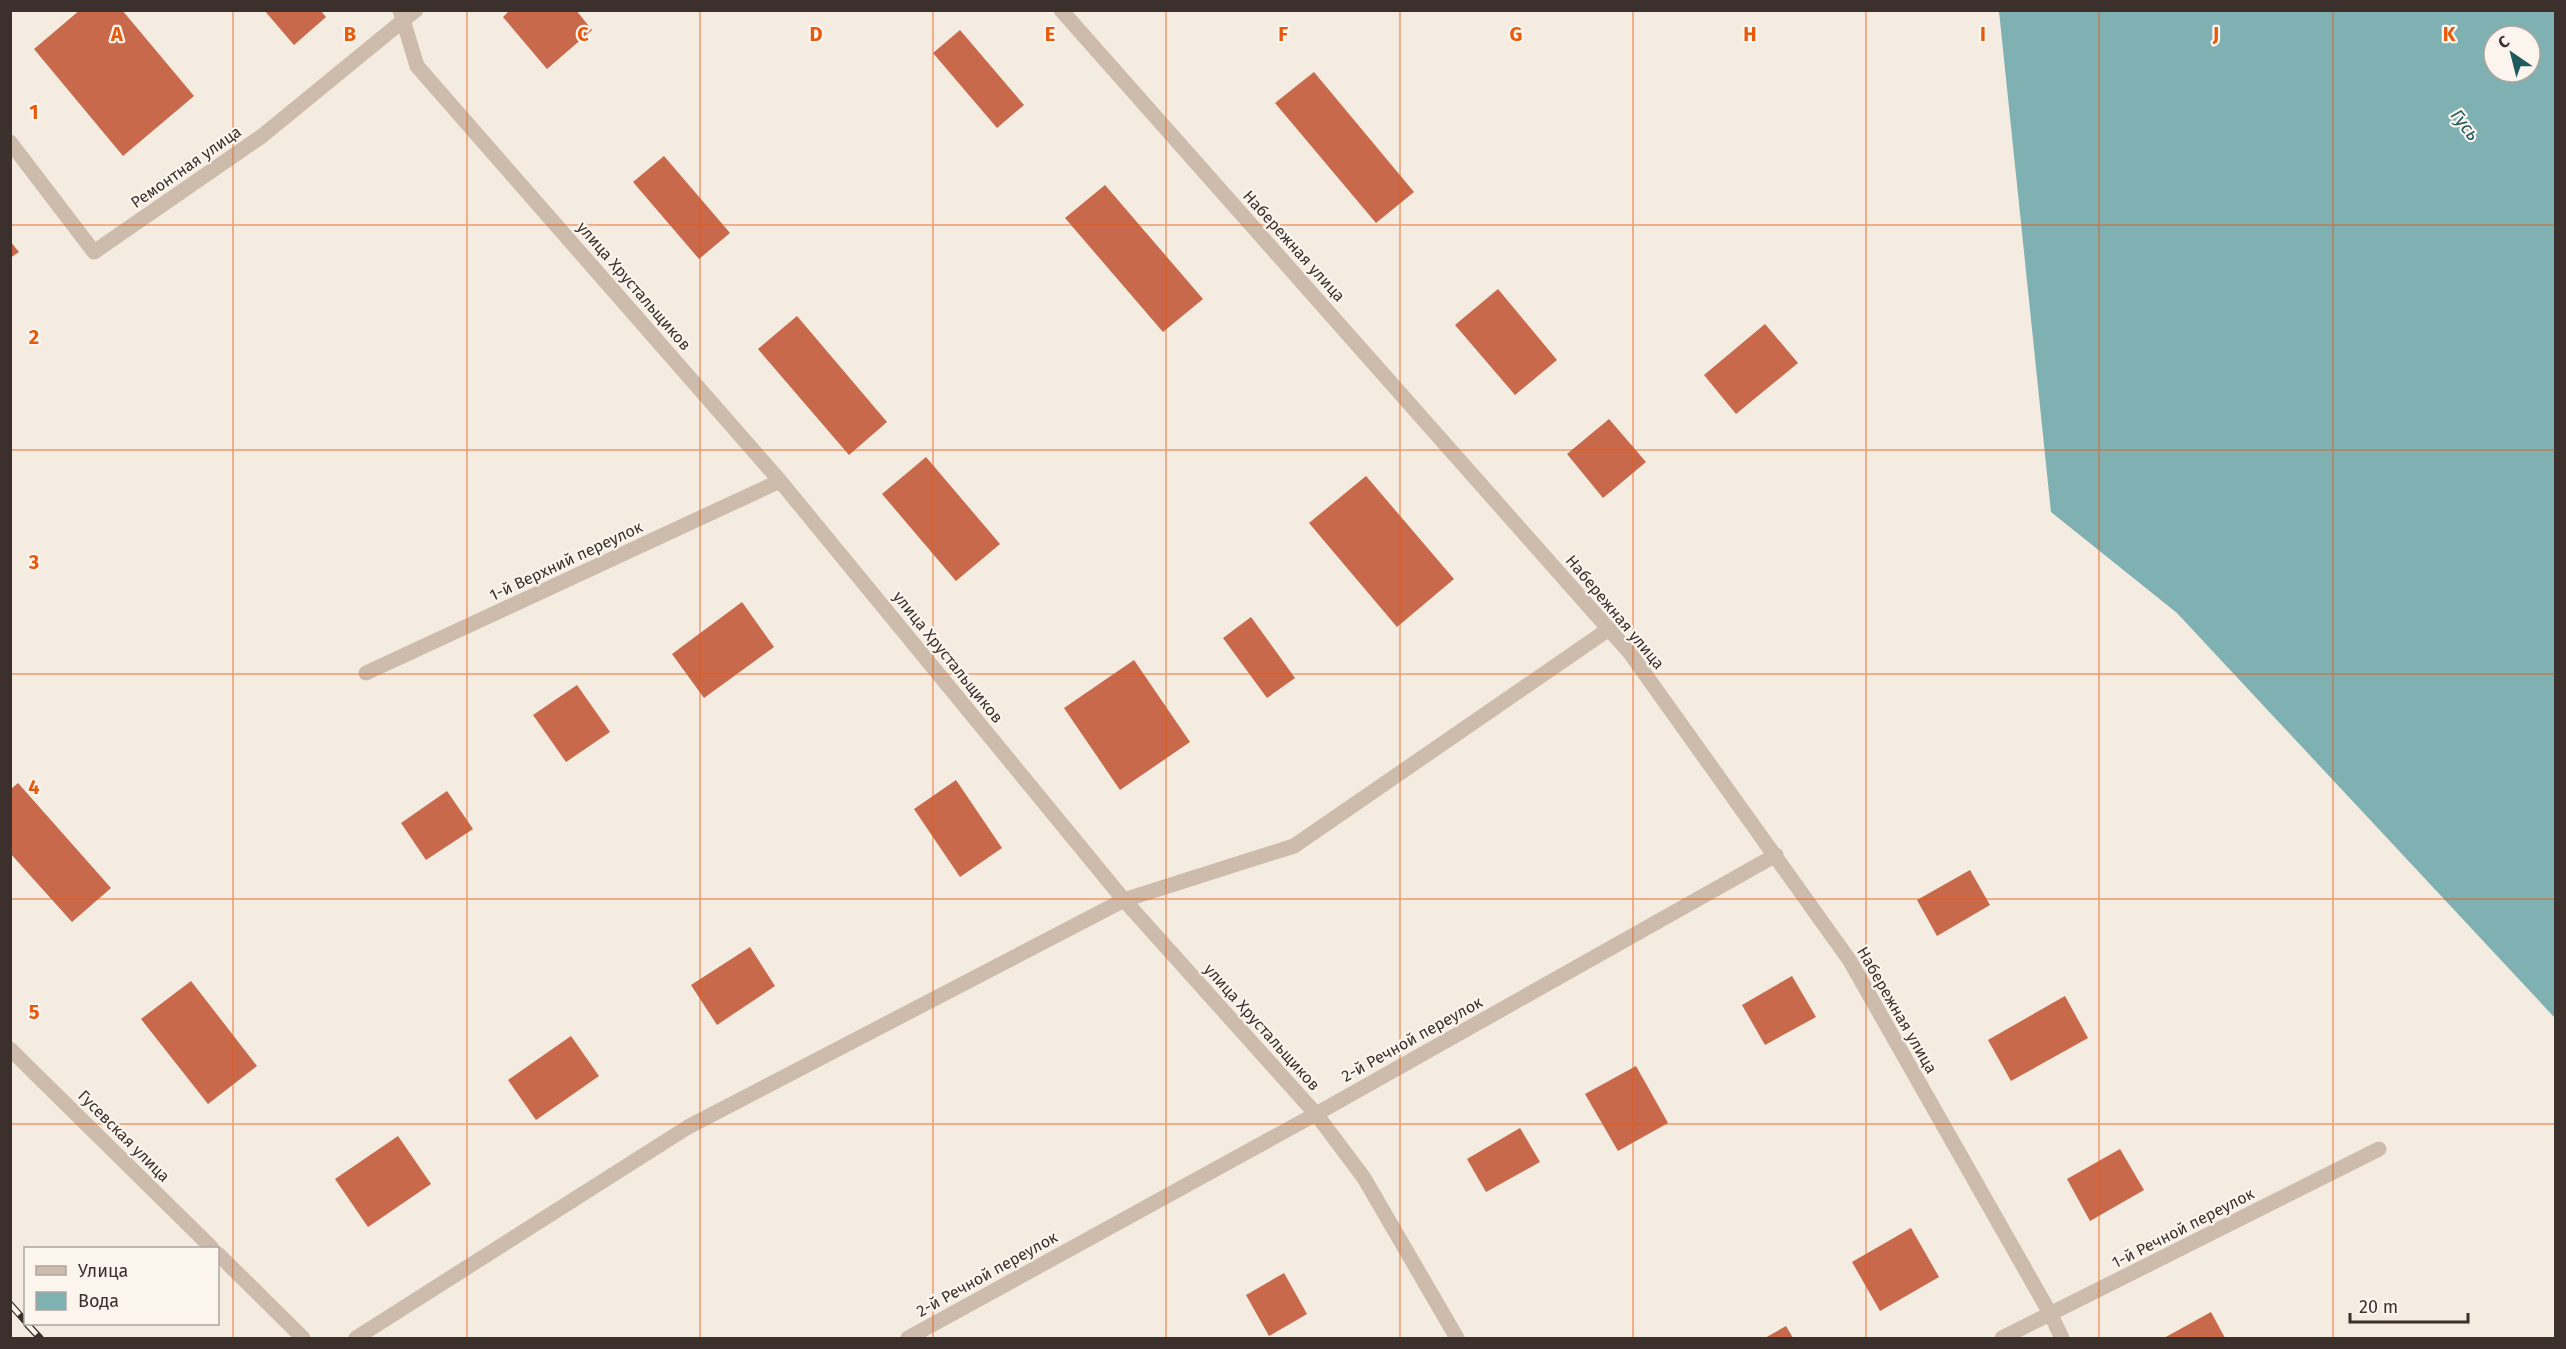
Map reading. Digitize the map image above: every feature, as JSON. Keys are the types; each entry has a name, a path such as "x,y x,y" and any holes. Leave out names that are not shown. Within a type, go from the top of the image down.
{"street":[{"name":"Набережная улица","path":"1061,10 1630,653 1850,961 2062,1338"},
{"name":"Ремонтная улица","path":"10,142 94,252 262,136 406,14"},
{"name":"улица Хрустальщиков","path":"406,14 417,66 780,481 1124,900 1316,1114 1364,1178 1457,1338"},
{"name":"1-й Верхний переулок","path":"366,673 780,481"},
{"path":"356,1338 688,1127 1124,900 1294,846 1609,629"},
{"name":"2-й Речной переулок","path":"908,1338 929,1333 1776,855"},
{"name":"Гусевская улица","path":"10,1048 211,1247"},
{"name":"1-й Речной переулок","path":"2002,1338 2379,1149"},
{"path":"219,1255 303,1338"}],"water":[{"name":"Гусь","path":"1999,11 2555,11 2555,1018 2177,613 2051,512"}],"building":[{"path":"80,10 122,10 194,96 123,156 34,49"},
{"path":"264,10 320,10 326,17 294,45"},
{"path":"510,10 576,10 592,30 547,69 503,17"},
{"path":"960,30 1024,105 997,128 933,53"},
{"path":"1314,72 1414,192 1376,223 1275,103"},
{"path":"664,156 730,233 699,259 633,182"},
{"path":"1105,185 1203,299 1163,332 1065,218"},
{"path":"10,241 19,252 10,258"},
{"path":"1498,289 1557,360 1515,395 1455,325"},
{"path":"797,316 887,422 849,455 758,349"},
{"path":"1765,324 1798,363 1736,414 1704,375"},
{"path":"1609,419 1646,462 1603,498 1567,454"},
{"path":"926,457 1000,544 956,581 882,494"},
{"path":"1366,476 1454,579 1397,627 1309,523"},
{"path":"742,602 774,647 704,698 672,654"},
{"path":"1251,617 1295,678 1267,698 1223,638"},
{"path":"1134,660 1190,742 1120,790 1064,708"},
{"path":"577,685 610,732 566,762 533,715"},
{"path":"956,780 1002,848 960,877 914,809"},
{"path":"18,783 111,888 72,922 10,853 10,790"},
{"path":"447,791 473,829 426,860 401,823"},
{"path":"1970,870 1990,905 1937,936 1917,900"},
{"path":"750,947 775,986 717,1025 691,985"},
{"path":"1792,976 1816,1017 1765,1045 1742,1005"},
{"path":"191,981 257,1066 208,1104 141,1019"},
{"path":"2065,996 2088,1038 2011,1081 1988,1040"},
{"path":"571,1036 599,1076 536,1120 508,1080"},
{"path":"1636,1066 1668,1123 1618,1151 1585,1094"},
{"path":"1520,1128 1540,1162 1486,1192 1467,1159"},
{"path":"398,1136 431,1184 368,1227 335,1179"},
{"path":"2120,1149 2144,1190 2090,1221 2067,1179"},
{"path":"1911,1228 1939,1277 1880,1311 1852,1262"},
{"path":"1284,1273 1307,1314 1269,1336 1246,1295"},
{"path":"2211,1312 2225,1338 2164,1338"},
{"path":"1786,1326 1793,1338 1765,1338"}],"railway":[{"path":"10,1304 24,1320"},
{"path":"28,1325 40,1338"}]}
